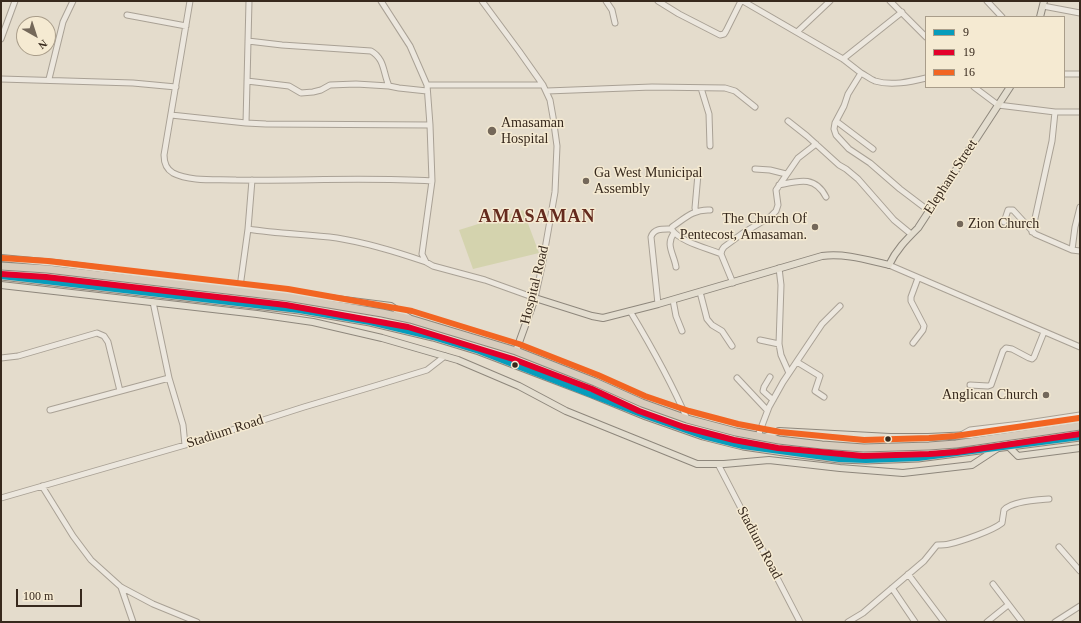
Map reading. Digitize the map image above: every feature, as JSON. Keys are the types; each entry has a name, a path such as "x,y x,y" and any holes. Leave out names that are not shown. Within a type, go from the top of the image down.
{"highway":[{"path":"1,266 47,269 287,297 410,319 516,351 595,382 642,403 688,419 736,432 762,437 822,445 864,448 914,447 956,444 1080,426"},
{"path":"1,276 292,309 370,322 433,337 479,351 646,416 703,436 744,446 823,457 866,460 918,458 1080,437"}],"main road":[{"path":"1040,16 1044,3"},
{"name":"Elephant Street","path":"889,266 894,254 918,228 1009,88"},
{"path":"535,298 603,318 673,300 822,256 835,254 845,255 889,266"},
{"path":"1,258 55,263 391,306 410,319"},
{"path":"1,285 313,322 382,338 458,360 519,386 566,411 698,464 770,460 903,473 972,465 998,448"},
{"name":"Hospital Road","path":"516,351 535,298"},
{"path":"762,437 779,431 890,437 961,436 1080,420"},
{"path":"1008,446 1018,456 1080,448"}],"street":[{"path":"1,40 15,1"},
{"path":"49,79 63,22 73,1"},
{"path":"190,1 164,155 164,162 168,169 174,173 197,179 393,179 432,181"},
{"path":"246,123 249,1"},
{"path":"381,1 410,46 427,88 432,181 422,254 426,262"},
{"name":"Hospital Road","path":"482,1 519,50 543,85 550,100 557,146 555,192 535,298"},
{"path":"606,1 612,10 615,23"},
{"path":"658,1 679,14 720,35 724,34 726,31 742,1 797,32 874,81 890,83 911,82 925,78"},
{"path":"797,32 830,1"},
{"path":"890,1 925,36"},
{"path":"987,1 1001,16"},
{"path":"1044,3 1080,13"},
{"path":"843,60 902,12"},
{"path":"127,15 186,26"},
{"path":"248,41 282,45 372,51 378,55 381,60 389,86"},
{"path":"860,73 848,94 844,106 836,121 834,129 836,135 849,148 870,163 900,189 929,211"},
{"path":"1065,74 1080,74"},
{"path":"1,79 49,79 133,83 176,87"},
{"path":"247,81 289,86 301,93 317,91 330,86 356,84 398,88 543,85"},
{"path":"547,92 637,87 730,88 755,107"},
{"path":"702,88 709,114 710,146"},
{"path":"975,88 998,105 1055,112 1080,112"},
{"path":"1032,232 1052,140 1055,112"},
{"path":"171,115 246,123 430,125"},
{"path":"788,121 839,165 858,179 894,220 911,234"},
{"path":"836,121 873,149"},
{"path":"732,283 721,254 722,250 743,233 770,217 776,211 778,205 776,190 798,158 816,144"},
{"path":"755,169 770,170 786,174"},
{"path":"696,212 695,208 698,174"},
{"path":"240,287 248,229 252,180"},
{"path":"779,185 800,181 810,182 818,185 823,190 826,197"},
{"path":"676,267 670,248 673,231 685,216 696,212 710,210"},
{"path":"1004,222 1008,210 1014,210 1035,234 1072,250 1080,251"},
{"path":"1072,250 1080,210"},
{"path":"248,229 275,233 338,238 377,246 426,262 433,266 485,280 535,298"},
{"path":"658,304 651,237 653,233 657,230 673,231 684,239 721,254"},
{"path":"889,266 1080,347"},
{"path":"779,268 781,292 779,344 781,355 789,373"},
{"path":"913,343 923,330 924,326 911,301 918,278"},
{"path":"700,292 707,319 712,325 722,331 732,346"},
{"path":"673,300 676,316 682,331"},
{"path":"153,302 169,378 183,425 185,445"},
{"path":"762,437 767,410 789,373 822,324 840,306"},
{"path":"630,311 656,355 688,419"},
{"path":"970,385 991,385 1003,351 1006,348 1012,349 1032,359 1044,332"},
{"path":"1,358 18,356 97,334 104,336 108,342 120,391"},
{"path":"760,340 779,344"},
{"name":"Stadium Road","path":"1,498 185,445 427,370 445,356"},
{"path":"797,362 820,376 815,391 824,397"},
{"path":"770,377 763,391 773,400"},
{"path":"50,410 169,378"},
{"path":"737,378 767,410"},
{"path":"961,436 970,430 1080,415"},
{"name":"Stadium Road","path":"718,464 800,622"},
{"path":"42,486 73,536 92,560 121,587 153,604 197,622"},
{"path":"848,622 863,612 924,561 936,545 956,542 999,525 1002,523 1004,510 1006,508 1026,502 1049,499"},
{"path":"1059,547 1080,571"},
{"path":"908,574 944,622"},
{"path":"993,584 1022,622"},
{"path":"121,587 133,622"},
{"path":"892,588 915,622"},
{"path":"987,622 1008,605"},
{"path":"1055,622 1080,606"}],"green space":[{"path":"523,210 539,253 473,269 459,230"}],"transit line":[{"name":"16","path":"2,258 48,261 288,289 412,311 519,344 598,375 645,396 689,411 738,424 780,432 864,440 929,438 955,436 1079,418"},
{"name":"19","path":"1,274 46,277 286,305 408,327 513,359 592,389 639,411 684,427 734,440 778,448 863,456 929,454 957,452 1080,434"},
{"name":"9","path":"1,276 299,310 370,322 433,337 479,351 646,416 703,436 743,446 839,459 866,460 918,458 1080,437"}],"place":[{"name":"Amasaman Hospital","path":"492,131"},
{"name":"Ga West Municipal Assembly","path":"586,181"},
{"name":"Zion Church","path":"960,224"},
{"name":"The Church Of Pentecost, Amasaman.","path":"815,227"},
{"name":"Anglican Church","path":"1046,395"}],"district":[{"name":"AMASAMAN","path":"537,217"}]}
